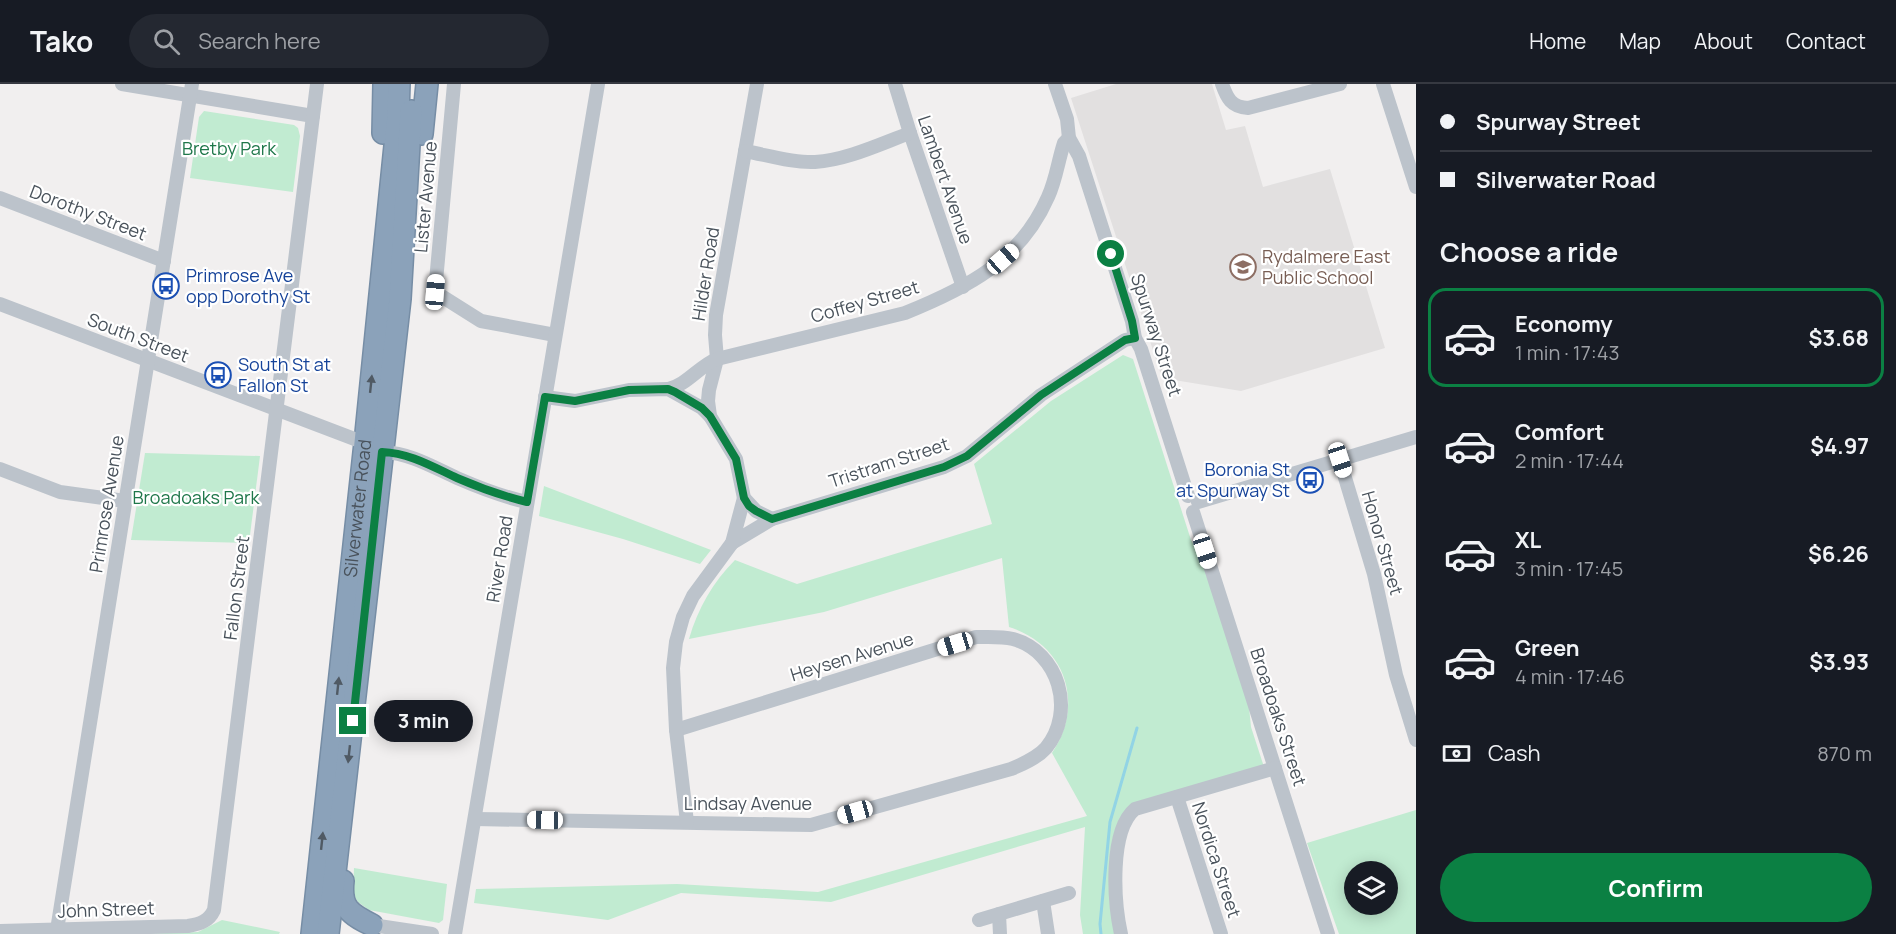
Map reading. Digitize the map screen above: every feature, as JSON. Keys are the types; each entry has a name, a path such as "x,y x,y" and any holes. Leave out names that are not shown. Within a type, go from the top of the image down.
{"highway":[{"path":"384,84 383,162 387,223"},
{"name":"Silverwater Road","path":"328,934 346,786 374,447 387,223 399,84"},
{"name":"Silverwater Road","path":"312,934 374,447 402,278 412,84"},
{"path":"402,278 410,257 427,84"},
{"path":"346,786 351,797 342,896 350,912 372,925"},
{"path":"348,934 356,929 372,925"}],"street":[{"path":"122,84 191,90 313,116"},
{"name":"Fallon Street","path":"211,917 215,903 278,410 317,84"},
{"name":"Lister Avenue","path":"454,84 435,292 481,321 555,335"},
{"name":"River Road","path":"455,934 598,84"},
{"name":"Hilder Road","path":"710,416 709,390 717,359 716,315 757,84"},
{"name":"Lambert Avenue","path":"895,84 963,287"},
{"name":"Spurway Street","path":"1055,84 1066,119 1069,138 1079,156 1132,321 1135,338 1141,349 1193,503"},
{"path":"1222,84 1229,102 1241,108 1340,84"},
{"path":"1383,84 1416,187"},
{"name":"Primrose Avenue","path":"57,930 191,90"},
{"path":"745,151 814,162 844,156 910,133"},
{"name":"Coffey Street","path":"545,397 575,401 629,390 668,389 680,384 706,364 717,359 905,313 963,287 992,269 1015,249 1034,224 1048,196 1064,143 1069,138"},
{"name":"Dorothy Street","path":"0,198 164,261"},
{"name":"South Street","path":"0,304 374,447 424,462 495,494 527,502"},
{"name":"Tristram Street","path":"732,543 772,519 944,467 967,456 1064,379 1125,340 1135,338"},
{"path":"668,389 702,408 710,416 736,459 744,498 749,506 772,519"},
{"path":"1193,503 1416,437"},
{"name":"Honor Street","path":"1340,460 1374,574 1396,675 1416,740"},
{"path":"0,468 60,492 125,501"},
{"path":"687,822 676,730 673,668 676,642 683,617 706,577 732,543 744,498"},
{"name":"Broadoaks Street","path":"1193,503 1328,934"},
{"name":"Heysen Avenue","path":"676,730 976,638 998,636 1015,640 1034,650 1054,672 1062,710 1056,732 1045,749"},
{"name":"Lindsay Avenue","path":"475,819 811,825 1011,769 1028,762 1045,749"},
{"path":"1121,934 1115,901 1115,881 1119,840 1126,816 1135,808 1275,768"},
{"name":"Nordica Street","path":"1177,797 1221,934"},
{"path":"979,920 1069,893"},
{"path":"1043,901 1048,934"},
{"path":"999,914 1000,934"},
{"name":"John Street","path":"0,931 188,926 199,924 211,917"},
{"path":"372,925 432,934"}],"shaded area":[{"name":"Rydalmere East Public School","path":"1116,84 1212,84 1226,130 1245,126 1263,187 1330,169 1385,348 1241,391 1162,378 1071,98"}],"green space":[{"name":"Bretby Park","path":"204,111 294,125 298,128 300,136 293,192 190,178 199,117"},
{"path":"1123,355 1133,359 1191,540 1202,559 1249,707 1251,727 1264,767 1127,809 1116,934 1083,934 1080,915 1085,827 831,902 681,893 608,920 474,903 476,889 677,884 818,892 1087,816 1052,753 1062,734 1067,715 1068,696 1064,678 1056,662 1044,647 1029,636 1009,627 1002,558 824,612 689,639 707,596 735,560 797,584 992,524 974,464 1051,401"},
{"name":"Broadoaks Park","path":"145,453 260,456 249,543 131,540"},
{"path":"544,486 711,550 700,564 623,539 539,516"},
{"path":"1416,810 1416,934 1339,934 1307,843"},
{"path":"354,868 447,884 443,920 439,923 369,910 358,902 353,894"},
{"path":"222,920 280,932 279,934 138,934 198,932"}],"waterway":[{"path":"1101,934 1110,822 1137,728"}],"place":[{"name":"Rydalmere East Public School","path":"1243,267"},
{"name":"Primrose Ave opp Dorothy St","path":"166,286"},
{"name":"South St at Fallon St","path":"218,375"},
{"name":"Boronia St at Spurway St","path":"1310,480"}],"route":[{"path":"353,721 382,452 424,462 495,494 527,502 545,397 575,401 629,390 668,389 702,408 710,416 736,459 744,498 749,506 772,519 944,467 967,456 1041,395 1125,340 1135,338 1111,254"}]}
